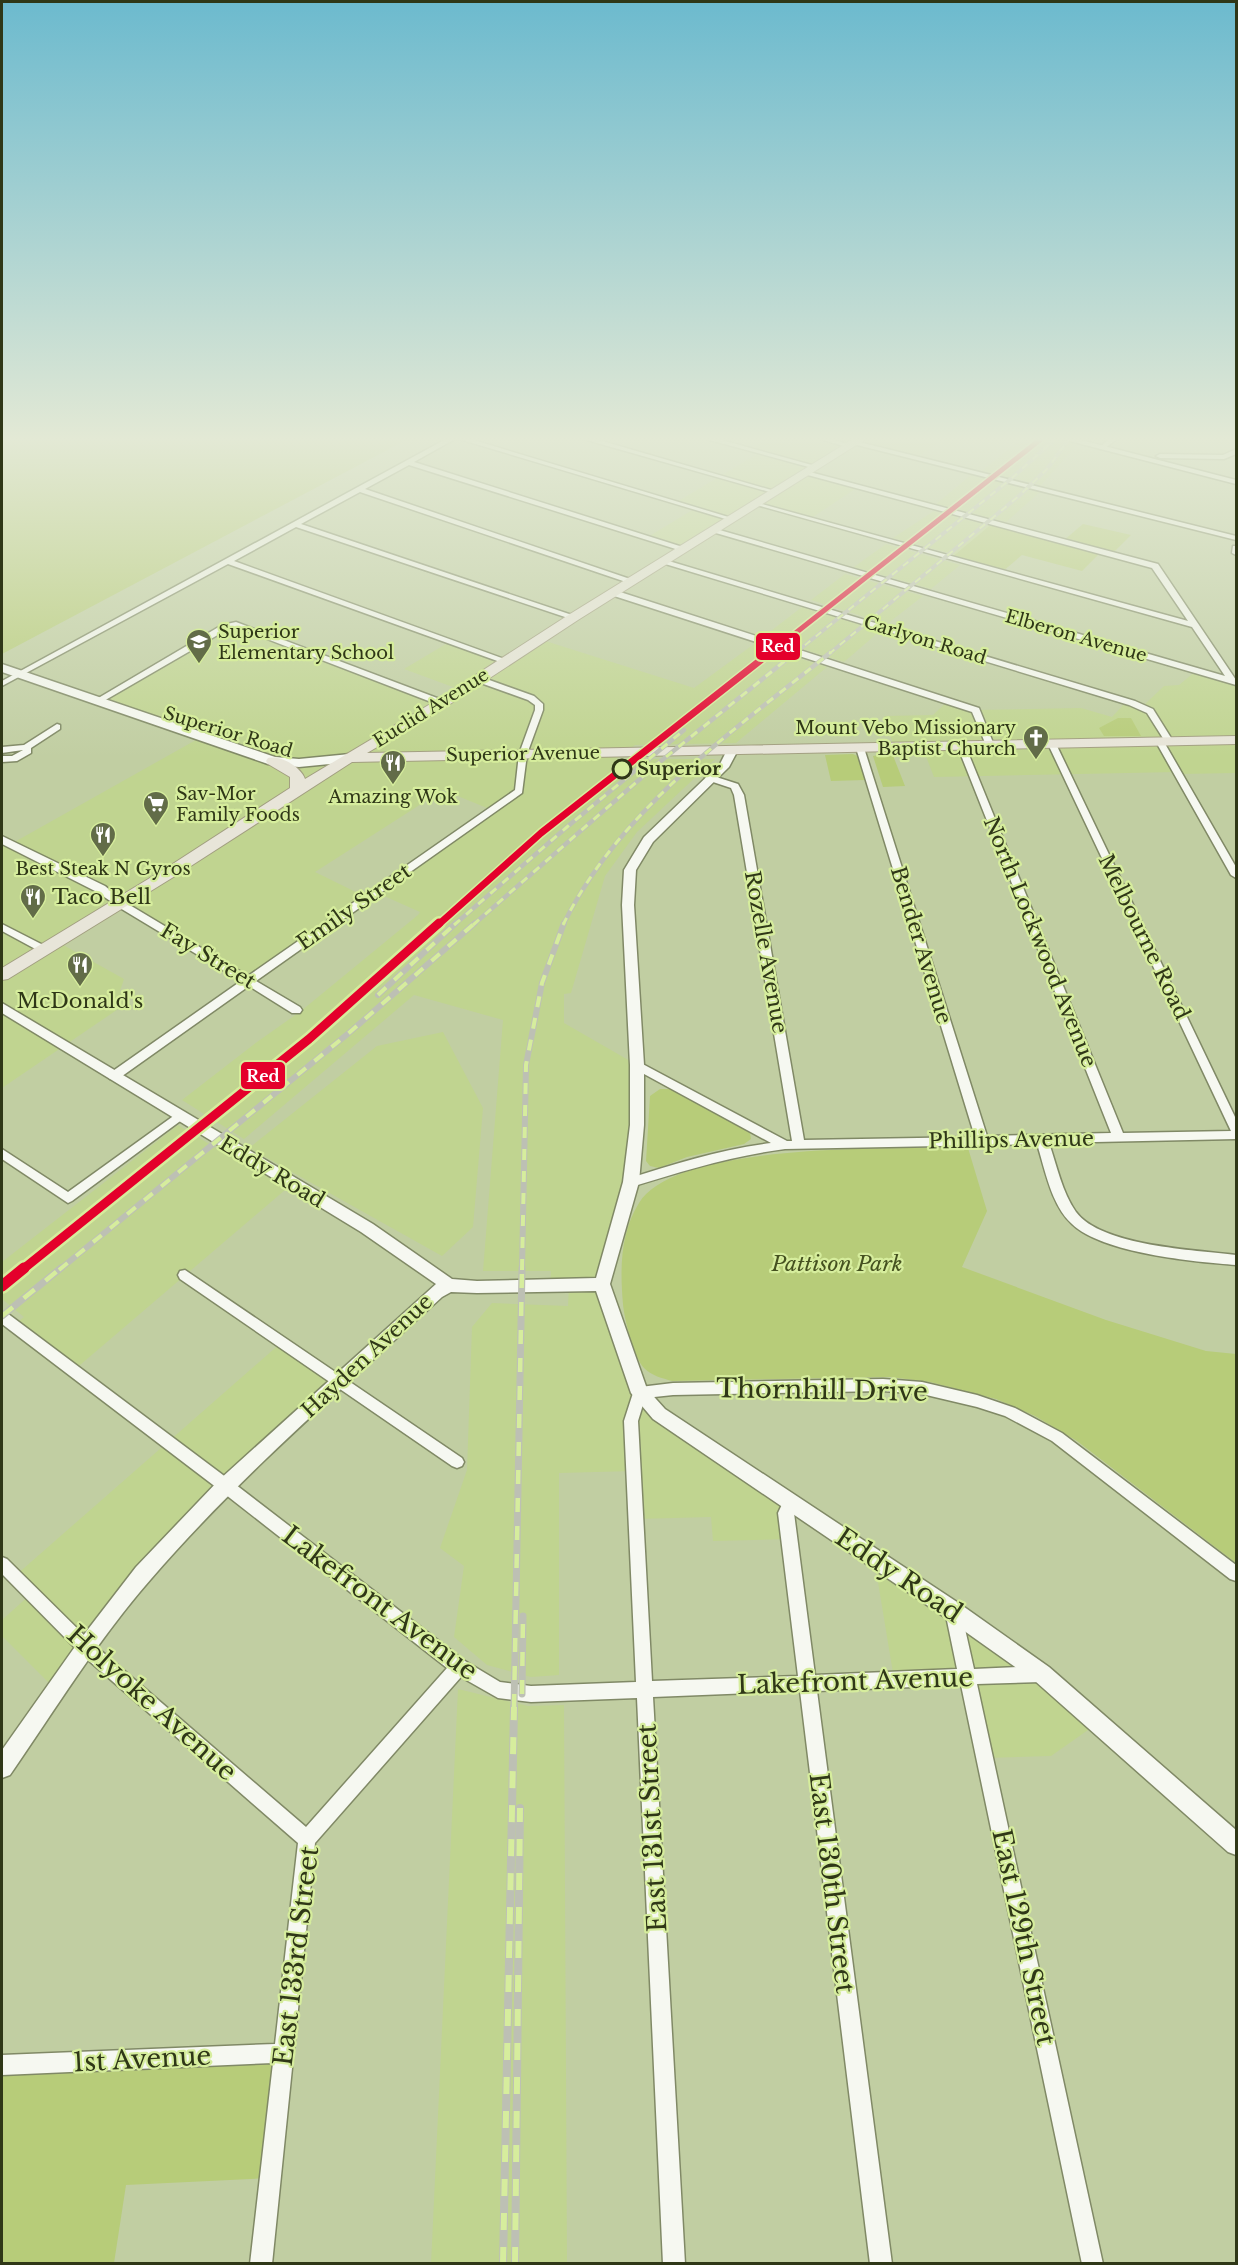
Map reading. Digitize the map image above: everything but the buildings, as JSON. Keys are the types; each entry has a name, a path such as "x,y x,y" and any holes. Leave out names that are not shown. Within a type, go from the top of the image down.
{"main road":[{"name":"Euclid Avenue","path":"2,975 442,703 691,545"},
{"name":"Superior Road","path":"2,660 25,673"},
{"name":"Superior Road","path":"2,668 290,753 350,758"},
{"name":"Superior Road","path":"104,697 273,761 299,763 350,758"},
{"name":"Superior Avenue","path":"350,758 1236,740"},
{"path":"273,761 291,770 297,776 297,791"}],"street":[{"path":"2,684 183,588 257,545"},
{"path":"357,545 574,617"},
{"path":"524,545 632,581"},
{"path":"670,545 684,549"},
{"name":"Elberon Avenue","path":"760,545 1235,684"},
{"path":"903,545 1196,626"},
{"path":"1079,545 1155,566 1235,684"},
{"path":"1236,548 1236,553"},
{"path":"227,561 506,661"},
{"name":"Carlyon Road","path":"665,561 1132,703 1150,711 1236,875"},
{"path":"614,593 976,710 990,745"},
{"path":"104,697 225,627 237,624 442,703"},
{"name":"Emily Street","path":"114,1076 519,791 523,754 539,711 539,704 531,698 478,679"},
{"path":"2,750 26,747 57,727"},
{"name":"Melbourne Road","path":"1052,744 1236,1130"},
{"name":"North Lockwood Avenue","path":"961,745 1119,1138"},
{"path":"2,759 14,759 24,755 28,751 26,747"},
{"name":"Bender Avenue","path":"860,748 982,1142"},
{"path":"602,1284 631,1182 637,1125 637,1065 628,905 630,870 648,840 725,765 732,750"},
{"name":"Rozelle Avenue","path":"710,778 735,786 739,795 799,1144"},
{"path":"2,840 101,889 118,903"},
{"name":"Fay Street","path":"118,903 296,1010"},
{"path":"2,927 43,949"},
{"name":"Eddy Road","path":"2,1007 367,1228 448,1285"},
{"path":"637,1065 785,1145"},
{"path":"2,1153 68,1198 179,1116"},
{"name":"Phillips Avenue","path":"631,1182 724,1154 785,1145 1236,1135"},
{"path":"1042,1140 1062,1198 1076,1221 1108,1240 1236,1260"},
{"path":"185,1275 457,1462"},
{"name":"Eddy Road","path":"602,1284 640,1393 659,1413 953,1611 1042,1674 1236,1844"},
{"name":"Hayden Avenue","path":"2,1767 86,1648 143,1573 226,1486 436,1292 448,1285 477,1287 602,1284"},
{"name":"Lakefront Avenue","path":"2,1317 226,1486 459,1667 498,1690 510,1693 645,1690 1042,1674"},
{"name":"Thornhill Drive","path":"640,1393 673,1389 883,1385 922,1388 976,1401 1010,1412 1057,1437 1236,1574"},
{"name":"East 131st Street","path":"640,1393 631,1421 674,2264"},
{"name":"East 130th Street","path":"790,1503 786,1513 881,2264"},
{"name":"Holyoke Avenue","path":"2,1564 86,1648 307,1839"},
{"name":"East 129th Street","path":"953,1611 969,1676 1093,2264"},
{"name":"East 133rd Street","path":"261,2264 307,1839 459,1667"},
{"name":"1st Avenue","path":"2,2065 283,2053"}],"shaded area":[{"path":"672,545 692,545 685,549"},
{"path":"885,545 960,565 931,589 854,567"},
{"path":"918,545 983,545 967,558"},
{"path":"845,574 923,596 887,624 811,600"},
{"path":"802,607 880,631 844,662 763,637"},
{"path":"231,625 442,703 461,690 404,669 451,641 506,661 539,639 694,688 754,644 827,667 736,743 635,745 616,759 715,759 637,832 605,876 571,993 564,994 564,1023 637,1065 637,1125 602,1284 640,1393 790,1503 789,1539 713,1541 711,1517 636,1519 633,1471 559,1473 559,1675 531,1677 487,1665 454,1637 464,1566 440,1548 467,1470 472,1327 492,1303 568,1306 569,1285 550,1285 551,1271 483,1271 503,1020 414,995 244,1139 182,1100 301,1011 418,915 420,912 375,892 492,810 443,790 315,872 368,898 249,981 118,903 56,941 124,979 120,991 127,1003 2,1088 2,840 11,844 203,736 99,700"},
{"path":"1196,671 1233,681 1236,687 1236,773 934,777 922,746 894,747 884,716 933,715 948,701 976,710 1081,708 1112,717 1127,701 1142,707 1164,686 1179,685"},
{"path":"443,1032 483,1108 473,1227 442,1256 249,1148 377,1046"},
{"path":"178,1125 224,1153 231,1148 292,1184 73,1371 13,1326 24,1317 2,1299 2,1262"},
{"path":"282,1342 339,1381 226,1486 56,1690 2,1636 2,1620 32,1593 15,1576"},
{"path":"874,1558 1098,1723 1051,1756 986,1758 969,1676 894,1679"},
{"path":"458,1689 528,1706 564,1705 567,2263 431,2264"}],"green space":[{"path":"2,545 208,545 2,654"},
{"path":"967,545 1121,545 1112,554 1102,551 1082,571 1022,555 1002,572 951,558"},
{"path":"1118,718 1131,718 1141,736 1104,736 1099,728"},
{"path":"892,753 905,786 883,787 873,756"},
{"path":"853,754 859,757 865,780 831,781 825,755"},
{"path":"660,1089 673,1089 750,1133 751,1139 744,1144 687,1157 659,1168 650,1166 646,1161 650,1096"},
{"name":"Pattison Park","path":"968,1148 987,1211 962,1267 1106,1320 1206,1351 1236,1354 1236,1563 1077,1441 1035,1416 996,1399 930,1382 890,1377 672,1381 650,1373 640,1363 630,1338 624,1310 623,1252 628,1227 639,1203 661,1183 697,1168 742,1159 792,1153 844,1149"},
{"path":"283,2053 269,2178 126,2185 114,2263 2,2263 2,2065"}],"railway":[{"path":"794,654 929,545"},
{"path":"829,654 960,545"},
{"path":"473,925 656,765 796,652"},
{"path":"564,924 587,883 615,845 647,808 718,743 831,652"},
{"path":"454,925 684,730"},
{"path":"378,995 456,923"},
{"path":"59,1270 350,1032 475,923"},
{"path":"522,1270 526,1065 542,983 564,924"},
{"path":"2,1316 61,1268"},
{"path":"514,1708 522,1268"},
{"path":"522,1694 523,1616"},
{"path":"503,2264 514,1707"},
{"path":"515,2264 520,1808"}],"transit line":[{"name":"Red","path":"2,1286 309,1039 541,833 907,545"}],"place":[{"name":"Superior Elementary School","path":"199,665"},
{"name":"Mount Vebo Missionary Baptist Church","path":"1036,761"},
{"name":"Superior","path":"622,769"},
{"name":"Amazing Wok","path":"393,786"},
{"name":"Sav-Mor Family Foods","path":"156,827"},
{"name":"Best Steak N Gyros","path":"103,858"},
{"name":"Taco Bell","path":"33,920"},
{"name":"McDonald's","path":"80,988"}]}
